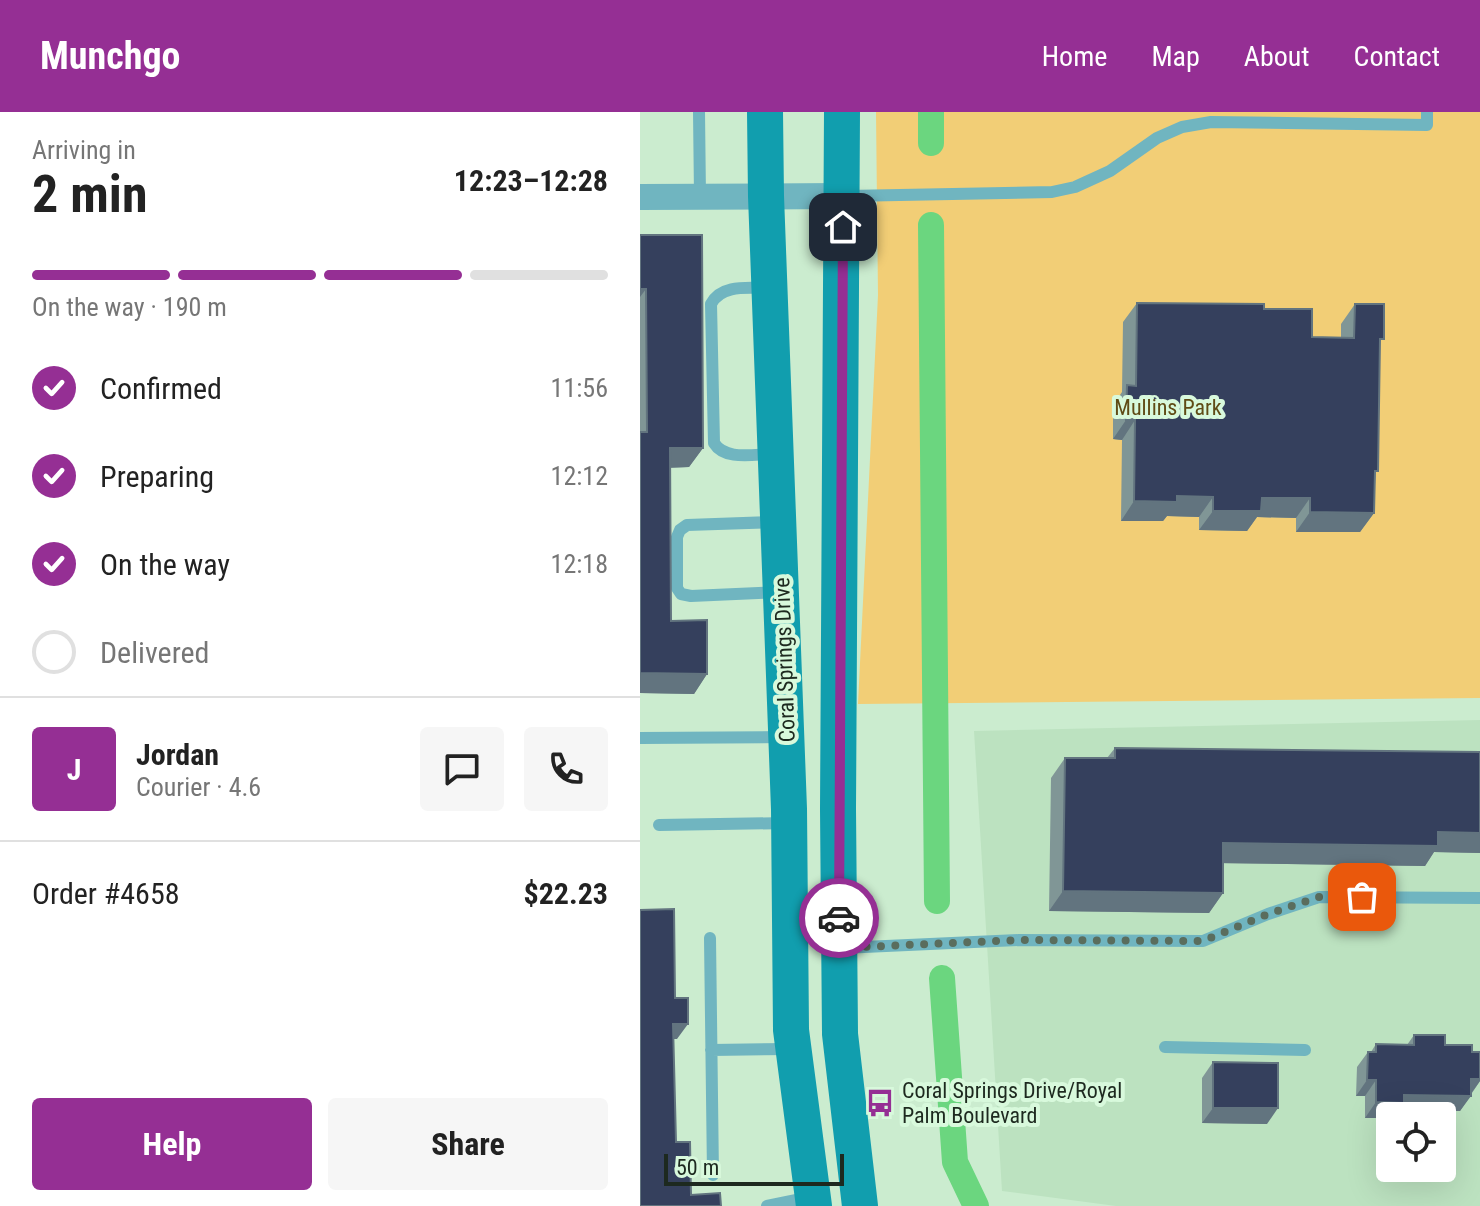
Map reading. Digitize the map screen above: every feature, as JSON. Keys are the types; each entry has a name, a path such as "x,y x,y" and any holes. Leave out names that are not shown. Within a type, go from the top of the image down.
{"main road":[{"name":"Coral Springs Drive","path":"765,112 787,737 793,1049 813,1202"},
{"path":"842,112 838,793 840,1034 860,1206"}],"street":[{"path":"640,197 843,196"}],"lane":[{"path":"699,112 700,196"},
{"path":"843,196 1052,192 1075,187 1110,171 1157,138 1182,127 1211,122 1427,125 1427,112"},
{"path":"770,288 725,291 714,297 711,304 714,443 723,453 776,453"},
{"path":"779,522 687,525 677,537 677,588 681,594 691,596 781,592"},
{"path":"640,738 787,737"},
{"path":"659,825 789,823"},
{"path":"839,948 1019,940 1203,941 1319,897 1480,898"},
{"path":"710,938 713,1175"},
{"path":"1165,1047 1305,1050"},
{"path":"711,1050 793,1049"},
{"path":"767,1206 813,1202"}],"shaded area":[{"path":"1480,720 1480,1206 1116,1206 1002,1191 974,731"}],"green space":[{"name":"Mullins Park","path":"876,112 1480,112 1480,698 858,704 878,295"}],"building":[{"path":"640,235 702,235 703,448 670,448 671,621 707,620 707,674 640,673 640,432 647,432 646,289 640,289"},
{"path":"1137,303 1264,304 1264,309 1312,309 1312,337 1354,338 1355,304 1384,304 1374,513 1310,512 1310,498 1262,498 1261,511 1213,511 1213,497 1177,496 1177,502 1134,501 1135,420 1126,420 1127,385 1136,386"},
{"path":"1115,748 1480,752 1480,833 1438,832 1438,846 1223,843 1223,893 1063,891 1065,758 1115,758"},
{"path":"674,909 675,998 688,998 688,1024 673,1024 676,1142 690,1142 691,1195 720,1193 721,1206 640,1206 640,910"},
{"path":"1414,1035 1445,1035 1445,1045 1472,1045 1472,1052 1480,1052 1480,1079 1471,1079 1471,1096 1404,1095 1404,1102 1376,1102 1376,1080 1367,1080 1368,1052 1376,1052 1376,1044 1414,1045"},
{"path":"1213,1062 1278,1063 1278,1108 1213,1108"}],"waterway":[{"path":"931,112 931,143"},
{"path":"931,225 937,901"},
{"path":"942,978 955,1162 976,1206"}],"way so far":[{"path":"839,918 839,948 1019,940 1203,941 1319,897 1362,897"}],"place":[{"name":"Coral Springs Drive/Royal Palm Boulevard","path":"880,1103"}],"route":[{"path":"839,918 843,227"}]}
